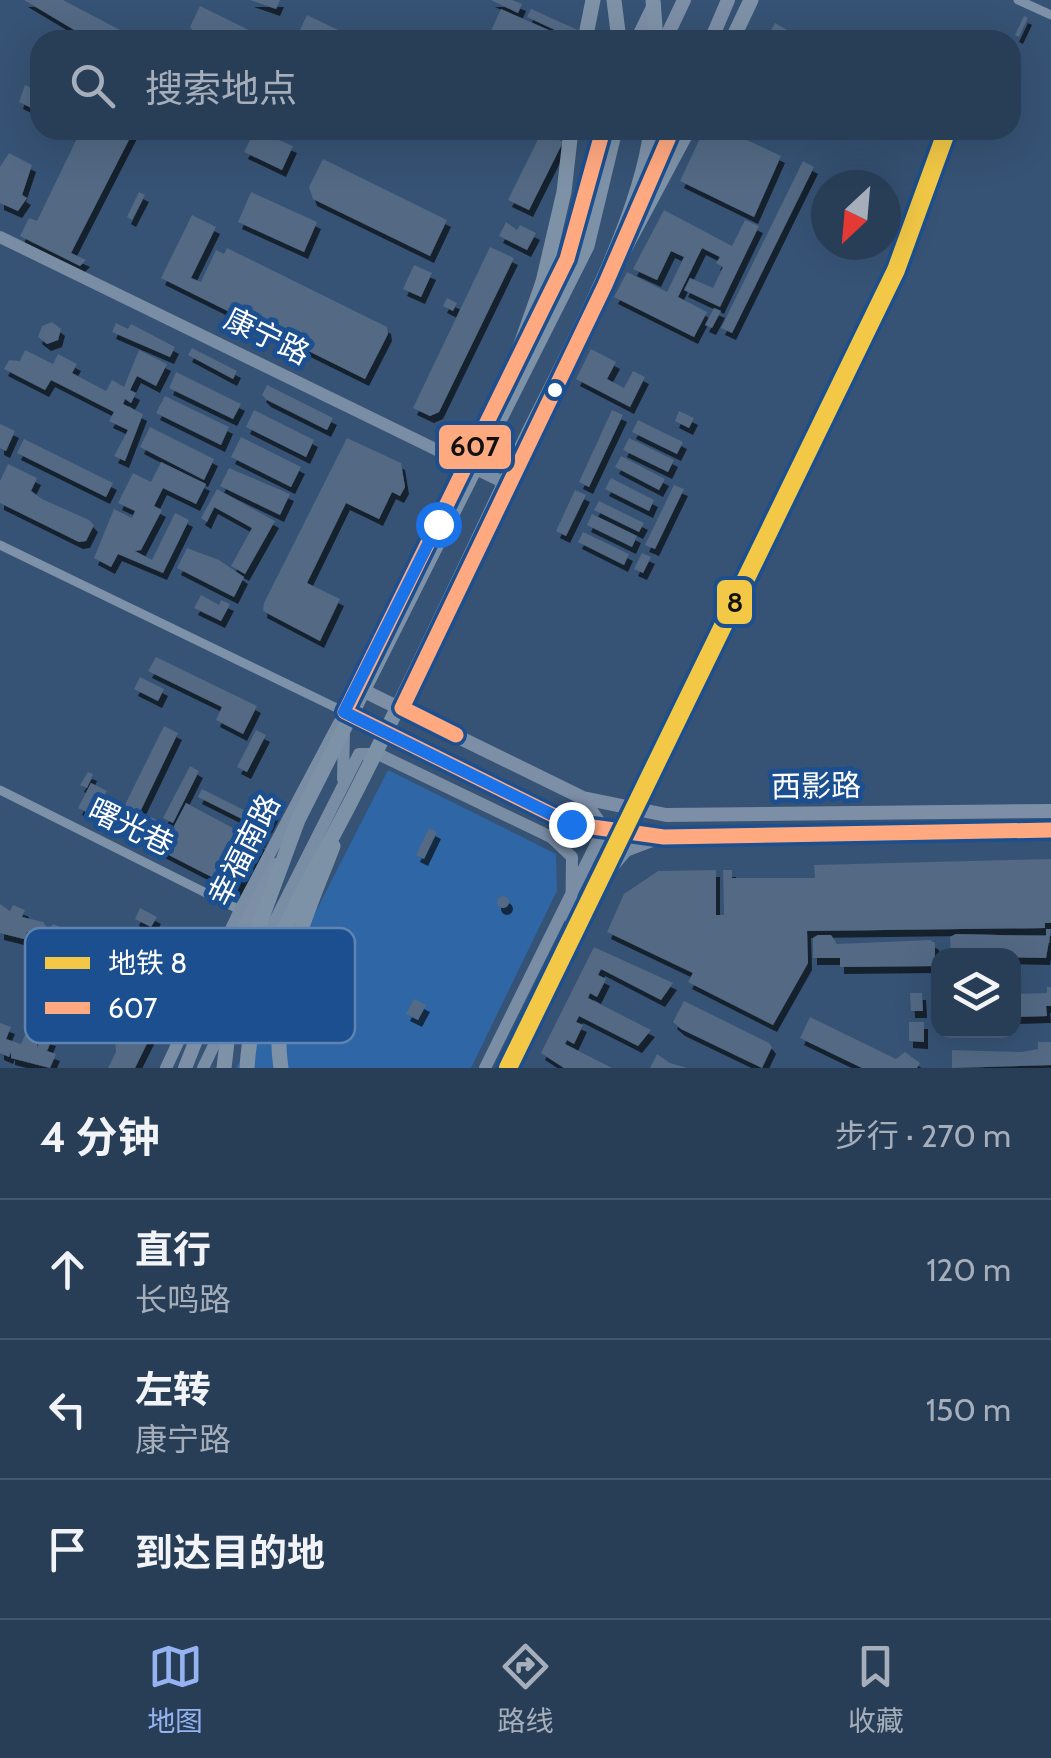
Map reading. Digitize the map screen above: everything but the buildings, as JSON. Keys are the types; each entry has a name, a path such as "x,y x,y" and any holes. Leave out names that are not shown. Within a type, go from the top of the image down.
{"highway":[{"path":"587,30 593,0"},
{"path":"614,0 618,30"},
{"path":"655,0 656,30"},
{"path":"737,30 752,0"},
{"path":"489,438 543,282 564,192 570,140"},
{"path":"258,928 298,820 587,246 604,190 613,140"},
{"path":"282,928 347,810 576,334 636,189 648,140"},
{"path":"576,334 646,214 683,140"},
{"path":"304,928 347,810"},
{"path":"224,1068 227,1043"},
{"path":"247,1068 250,1043"},
{"path":"280,1043 281,1068"}],"main road":[{"path":"642,30 655,0"},
{"path":"670,30 684,0"},
{"path":"715,30 728,0"},
{"path":"567,259 600,140"},
{"path":"343,779 344,712 567,259 620,140"},
{"path":"390,734 605,285 668,140"},
{"name":"康宁路","path":"0,236 509,484"},
{"name":"西影路","path":"356,687 583,798 666,815 1051,811"},
{"path":"344,712 571,824 664,836"},
{"name":"幸福南路","path":"232,928 344,712"},
{"path":"271,928 343,779 359,754 378,754 551,836 572,857 571,942"},
{"path":"583,798 604,828"},
{"path":"244,928 298,820"},
{"path":"485,1068 604,828"},
{"name":"西影路","path":"664,836 1051,830"},
{"path":"507,1068 603,878 626,851 664,836"},
{"name":"幸福南路","path":"166,1068 178,1043"},
{"path":"184,1068 194,1043"},
{"path":"203,1068 215,1043"}],"street":[{"path":"1018,0 1051,16"},
{"path":"0,545 344,712"},
{"name":"曙光巷","path":"0,790 240,910"}],"shaded area":[{"path":"388,770 556,854 557,891 471,1068 236,1068 249,1043 355,1043 355,928 307,928"}],"metro line":[{"name":"8","path":"508,1068 896,270 943,140"}],"transit line":[{"name":"607","path":"600,140 567,259 345,712 571,824 664,837 1051,830"},
{"name":"607","path":"456,735 402,708 605,285 668,140"}],"route":[{"path":"438,524 344,712 571,824"}]}
